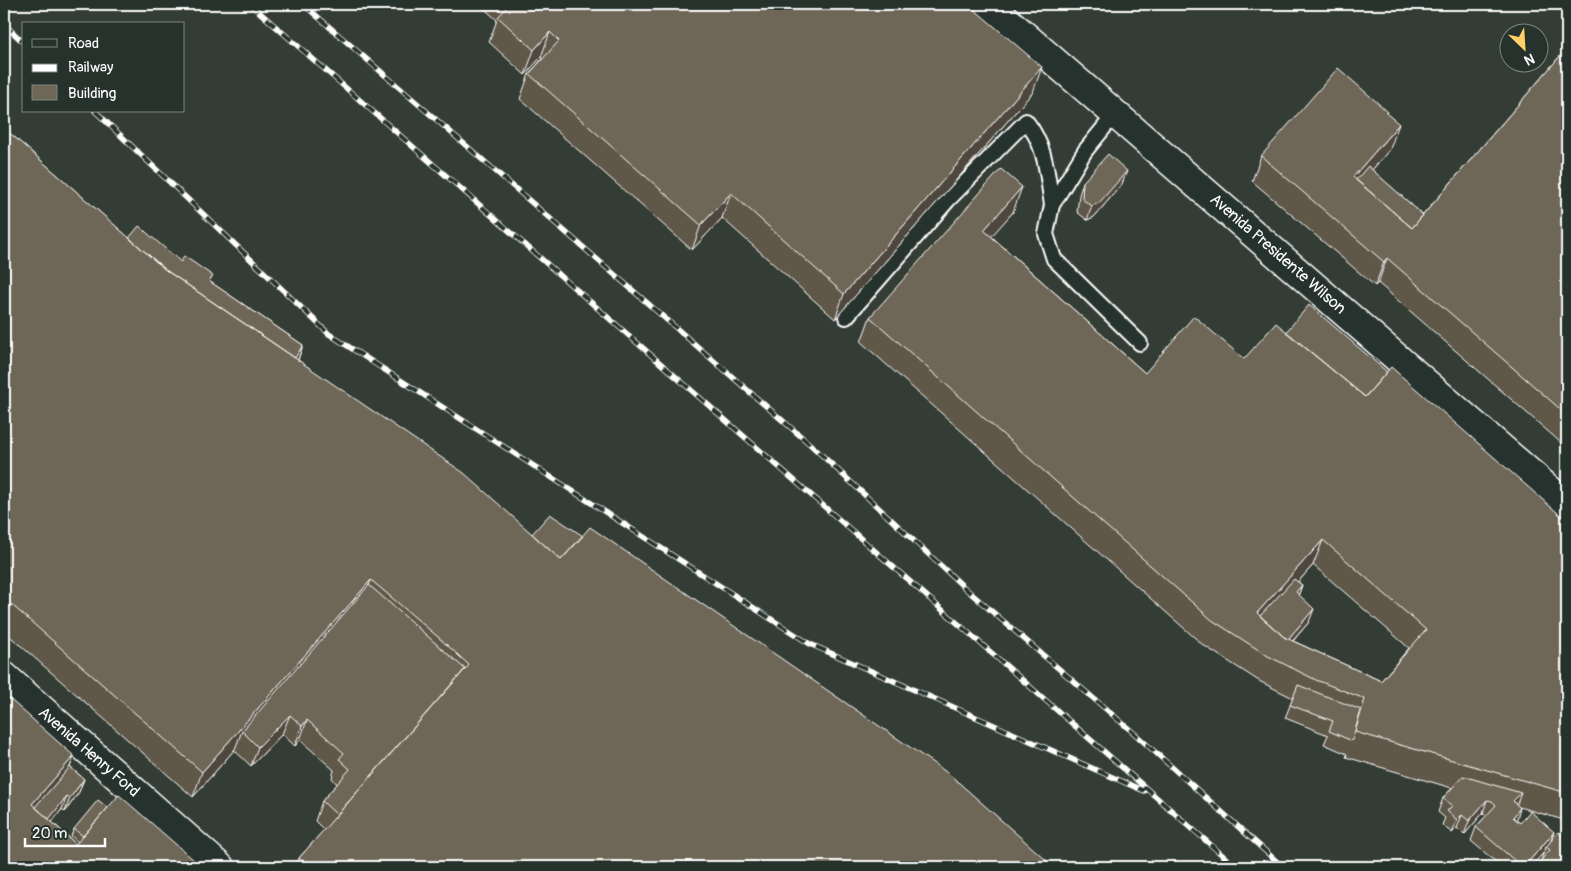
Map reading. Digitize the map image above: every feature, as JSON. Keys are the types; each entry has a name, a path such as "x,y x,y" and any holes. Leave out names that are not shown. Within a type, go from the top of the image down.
{"main road":[{"name":"Avenida Presidente Wilson","path":"988,4 1567,505"},
{"name":"Avenida Henry Ford","path":"4,676 220,867"}],"lane":[{"path":"1052,205 1086,151 1115,114"},
{"path":"846,317 955,193 1026,121 1036,135 1045,154 1052,205 1046,234 1054,258 1140,344"}],"building":[{"path":"510,4 968,4 1042,67 844,294 731,193 701,225 529,74 559,41 550,32 534,50 498,17"},
{"path":"1567,48 1567,415 1387,258 1384,262 1261,156 1338,68 1399,124 1353,177 1412,228"},
{"path":"4,128 167,271 464,473 561,560 590,527 949,774 1054,867 310,867 299,858 469,665 371,580 202,772 4,598"},
{"path":"1108,154 1127,171 1099,203 1092,206 1082,199 1083,182"},
{"path":"1368,166 1423,215 1412,228 1356,180"},
{"path":"1001,169 1022,187 984,230 1145,373 1194,316 1244,359 1276,323 1365,397 1391,367 1567,521 1567,793 1355,732 1365,699 1316,680 1268,656 1212,620 870,317","holes":["1323,540 1426,630 1381,681 1284,637 1257,613"]},
{"path":"139,226 181,262 184,256 213,276 209,281 303,345 295,358 167,271 129,238"},
{"path":"1309,305 1387,372 1365,397 1286,332"},
{"path":"550,514 583,536 561,560 532,534"},
{"path":"1294,579 1302,585 1296,592 1314,609 1288,639 1260,616"},
{"path":"369,585 465,669 337,815 322,801 350,769 339,759 344,753 307,720 302,726 290,715 258,747 242,731"},
{"path":"1298,685 1361,710 1352,741 1329,731 1333,721 1290,705"},
{"path":"4,694 74,756 32,804 76,844 119,795 202,867 4,867"},
{"path":"70,767 84,779 70,798 67,796 49,819 35,807"},
{"path":"1463,776 1521,793 1513,801 1520,808 1513,817 1520,823 1530,811 1554,832 1524,867 1476,827 1496,805 1492,801 1487,800 1469,821 1462,815 1457,820 1447,811 1452,806 1443,798"},
{"path":"98,800 108,808 83,836 74,829"},
{"path":"1558,832 1567,840 1567,867 1535,867 1550,850 1546,847"}],"railway":[{"path":"250,4 1236,867"},
{"path":"303,4 812,446 967,590 1135,734 1283,867"},
{"path":"4,24 22,41"},
{"path":"96,112 329,334 810,644 1144,791"}]}
